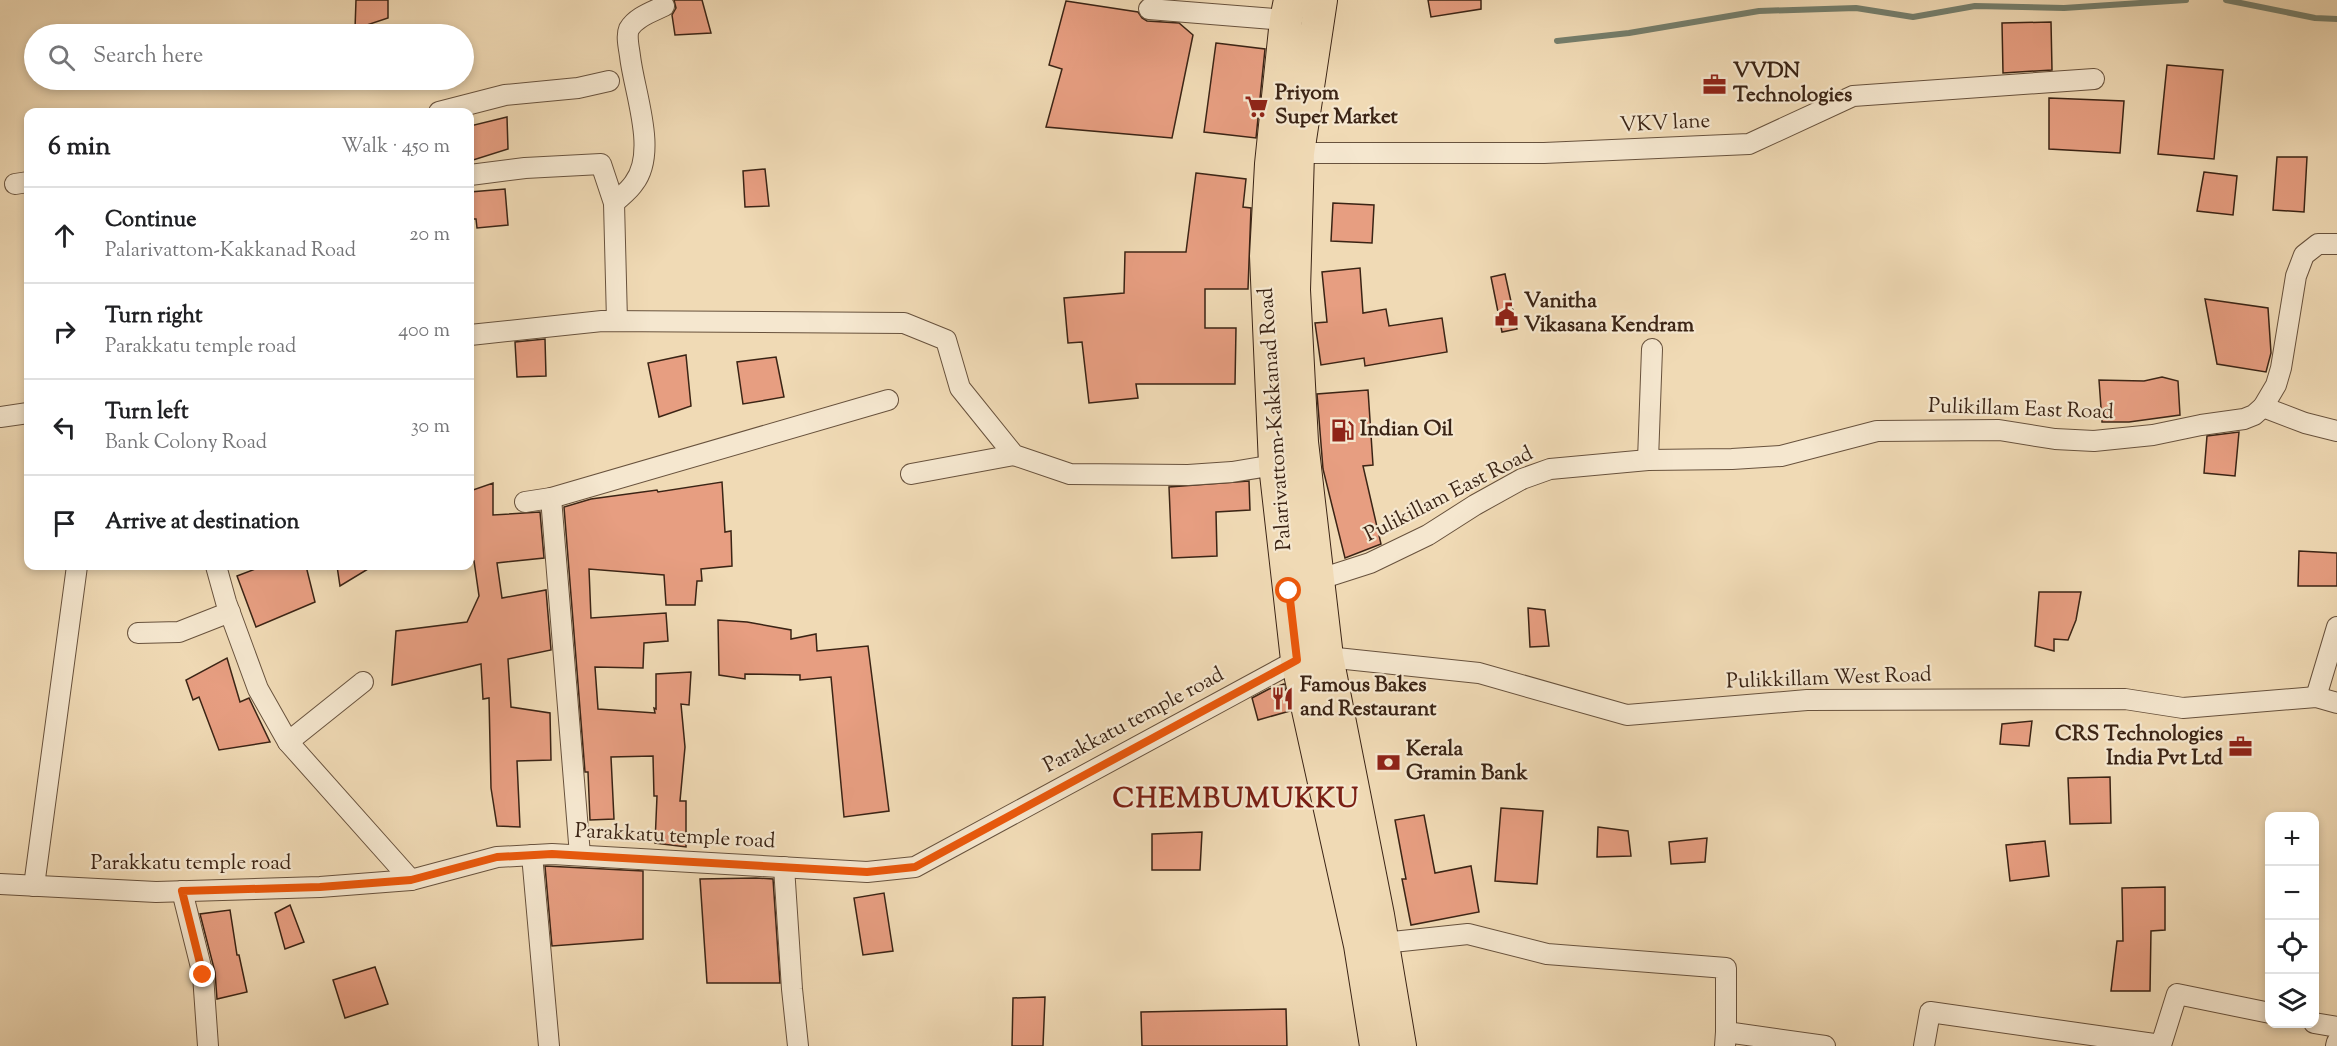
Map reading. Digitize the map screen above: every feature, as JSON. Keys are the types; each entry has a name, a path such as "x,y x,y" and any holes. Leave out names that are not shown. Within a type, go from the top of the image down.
{"main road":[{"path":"1321,0 1298,153 1287,422 1317,580 1312,658 1383,943 1400,1046"},
{"name":"Palarivattom-Kakkanad Road","path":"1288,10 1271,164 1266,256 1287,422 1275,465 1312,658 1376,1046"}],"street":[{"path":"614,203 635,183 642,165 644,148 644,129 630,59 628,34 635,21 664,6"},
{"path":"1149,9 1288,10"},
{"name":"VKV lane","path":"1298,153 1544,153 1749,144 1853,96 2094,79"},
{"path":"455,108 505,95 578,88 609,81"},
{"path":"474,174 525,168 602,164 614,203 617,321"},
{"path":"2337,244 2318,244 2304,255 2301,261 2281,368 2276,385 2263,407 2305,423 2337,431"},
{"path":"474,335 602,321 904,323 946,340 960,388 1014,455"},
{"path":"1648,460 1652,349"},
{"path":"525,502 551,498 888,400"},
{"name":"Pulikillam East Road","path":"1317,580 1370,563 1428,535 1475,505 1537,473 1572,466 1648,460 1781,456 1877,431 1907,429 1999,430 2055,439 2094,441 2153,435 2201,424 2244,419 2254,415 2263,407"},
{"path":"0,417 24,414"},
{"path":"911,474 1014,455 1070,474 1188,475 1232,472 1275,465"},
{"path":"551,498 580,855"},
{"path":"34,886 76,570"},
{"path":"217,570 258,689 288,742 411,880"},
{"path":"138,633 179,632 230,612"},
{"path":"2316,697 2337,627"},
{"name":"Pulikkillam West Road","path":"1312,658 1479,673 1627,715 1807,700 2125,699 2183,708 2316,697 2337,703"},
{"name":"Parakkatu temple road","path":"0,884 182,891 320,887 411,880 497,857 532,855 580,855 867,872 915,867 1312,658"},
{"path":"288,742 363,682"},
{"path":"532,855 549,1046"},
{"path":"784,867 798,1046"},
{"path":"182,891 203,975 208,1046"},
{"path":"1383,943 1468,934 1547,954 1726,968 1725,1039 1825,1046"},
{"path":"1924,1046 1930,1012 2162,1045 2176,994 2265,1012"},
{"path":"2319,1024 2337,1027"}],"building":[{"path":"356,0 388,0 388,18 370,24 355,24"},
{"path":"674,0 702,0 711,33 675,35 672,15 676,8"},
{"path":"1428,0 1481,0 1481,9 1431,17"},
{"path":"1066,1 1138,12 1147,21 1179,23 1193,35 1172,138 1046,127 1062,69 1049,65"},
{"path":"2051,22 2052,70 2003,73 2002,23"},
{"path":"1216,43 1265,49 1256,138 1204,132"},
{"path":"2167,65 2223,70 2214,159 2158,154"},
{"path":"2049,98 2124,101 2120,153 2049,149"},
{"path":"507,117 508,149 474,160 474,125"},
{"path":"2277,157 2307,157 2304,212 2273,210"},
{"path":"765,169 769,206 745,207 743,171"},
{"path":"2204,172 2237,176 2233,215 2197,211"},
{"path":"1196,173 1246,179 1243,207 1251,208 1248,289 1205,289 1205,328 1236,328 1235,384 1136,384 1138,398 1089,403 1082,342 1068,343 1064,298 1124,293 1125,252 1186,252"},
{"path":"505,189 508,225 477,228 476,219 474,219 474,192"},
{"path":"1333,203 1374,205 1372,243 1331,241"},
{"path":"1360,268 1363,313 1386,309 1389,326 1442,318 1447,352 1365,366 1364,358 1321,365 1315,323 1327,322 1322,272"},
{"name":"Vanitha Vikasana Kendram","path":"1505,274 1517,329 1502,332 1491,277"},
{"path":"2205,299 2268,308 2271,353 2266,372 2217,364"},
{"path":"545,339 546,376 517,377 515,342"},
{"path":"686,355 691,406 659,417 648,363"},
{"path":"776,357 784,397 743,404 737,362"},
{"path":"2162,377 2178,381 2180,415 2129,422 2102,422 2099,380 2144,381"},
{"path":"1368,390 1373,465 1363,466 1381,544 1345,558 1323,469 1317,394"},
{"path":"2239,432 2235,476 2204,473 2207,436"},
{"path":"1249,481 1250,510 1216,512 1217,556 1172,558 1169,487"},
{"path":"722,482 725,532 731,531 732,566 701,569 702,581 697,581 695,605 666,605 664,575 589,569 591,618 666,613 668,641 644,643 643,668 595,667 598,709 655,713 656,674 691,672 689,705 681,704 685,747 680,801 686,801 686,847 655,843 657,796 654,796 653,756 611,757 614,819 590,820 588,772 585,772 564,507 591,499"},
{"path":"493,483 493,515 540,512 544,558 497,563 502,598 546,590 551,650 508,659 511,707 550,713 551,760 517,761 520,827 497,826 491,788 489,698 483,699 481,664 392,685 396,631 467,622 479,596 474,561 474,490"},
{"path":"2299,551 2337,553 2337,586 2298,586"},
{"path":"253,570 307,570 315,602 256,627 237,576"},
{"path":"338,570 366,570 340,586"},
{"path":"2039,592 2081,592 2076,620 2068,640 2054,639 2054,651 2035,646"},
{"path":"1528,608 1545,610 1549,646 1530,647"},
{"path":"718,620 747,622 791,630 791,639 816,634 817,651 868,646 889,811 844,817 831,677 800,680 800,675 745,674 745,679 719,675"},
{"path":"227,658 240,702 249,698 270,742 219,750 199,697 193,700 186,680"},
{"path":"1284,684 1290,711 1258,720 1252,698"},
{"path":"2032,721 2029,746 2000,744 2002,724"},
{"path":"2110,777 2111,823 2070,824 2068,778"},
{"path":"1501,808 1543,811 1537,884 1495,881"},
{"path":"1424,815 1435,873 1471,866 1479,912 1411,925 1402,879 1406,879 1395,820"},
{"path":"1598,827 1628,831 1631,856 1597,857"},
{"path":"1202,832 1200,870 1152,870 1152,834"},
{"path":"1707,838 1705,862 1671,864 1669,842"},
{"path":"2045,841 2049,876 2010,881 2006,845"},
{"path":"545,866 643,871 643,939 552,946"},
{"path":"700,879 773,879 780,983 707,983"},
{"path":"2165,887 2165,930 2151,931 2150,991 2111,991 2117,941 2123,941 2122,888"},
{"path":"884,893 893,951 863,955 854,898"},
{"path":"290,905 304,942 285,949 275,913"},
{"path":"230,910 237,955 239,955 247,992 217,999 215,972 200,914"},
{"path":"375,967 388,1004 345,1018 333,980"},
{"path":"1045,997 1043,1046 1012,1046 1013,998"},
{"path":"1286,1009 1287,1046 1142,1046 1141,1012"}],"waterway":[{"path":"1557,41 1629,33 1759,11 1856,8 1913,17 1975,6 2064,8 2186,0"},
{"path":"2226,0 2315,18 2337,19"}],"place":[{"name":"VVDN Technologies","path":"1715,84"},
{"name":"Priyom Super Market","path":"1257,106"},
{"name":"Vanitha Vikasana Kendram","path":"1506,314"},
{"name":"Indian Oil","path":"1342,430"},
{"name":"Famous Bakes and Restaurant","path":"1282,698"},
{"name":"CRS Technologies India Pvt Ltd","path":"2241,747"},
{"name":"Kerala Gramin Bank","path":"1388,762"}],"district":[{"name":"CHEMBUMUKKU","path":"1236,800"}],"route":[{"path":"203,975 182,891 320,887 411,880 497,857 552,854 867,872 915,867 1297,660 1289,591"}]}
